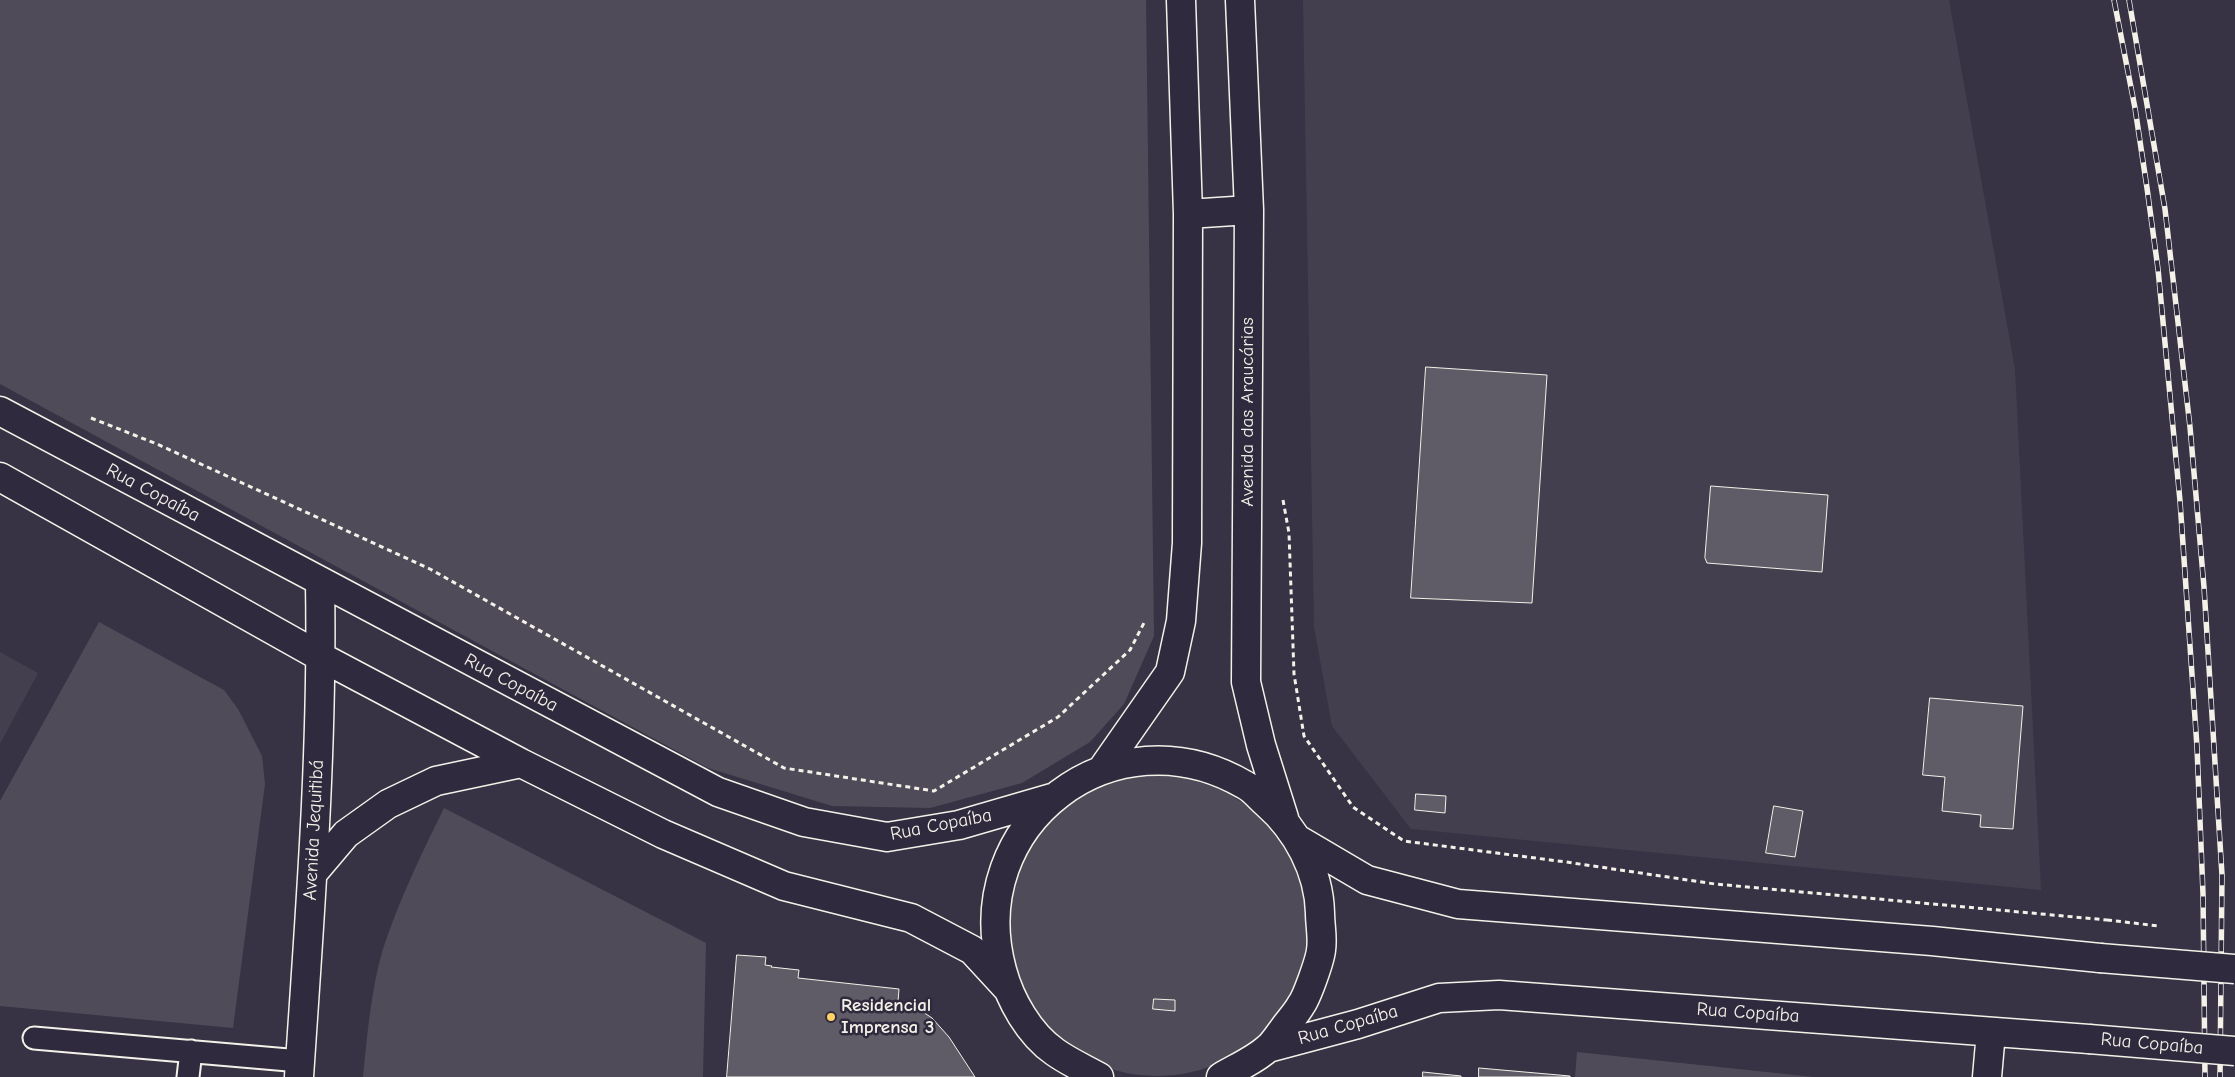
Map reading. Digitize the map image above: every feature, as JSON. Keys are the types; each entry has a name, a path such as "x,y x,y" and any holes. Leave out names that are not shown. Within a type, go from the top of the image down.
{"main road":[{"path":"1103,768 1170,672 1181,621 1187,543 1188,214 1181,0"},
{"name":"Avenida das Araucárias","path":"1240,0 1249,210 1246,682 1261,746 1291,829 1320,892 1321,950 1303,1003 1268,1048"},
{"path":"1188,214 1249,210"},
{"name":"Rua Copaíba","path":"0,411 718,792 804,822 887,837 959,825 1052,798"},
{"path":"0,477 321,657 521,763 663,834 784,886 911,918 972,950 1007,988"},
{"name":"Avenida Jequitibá","path":"299,1069 313,873 321,657 320,582"},
{"path":"1068,1077 1054,1052 1026,1023 1007,988 996,948 995,914 1004,866 1024,829 1052,798 1076,781 1103,768 1152,760 1201,766 1246,785 1291,829 1367,880 1458,904 1932,941 2235,969"},
{"path":"313,873 346,834 388,804 436,781 521,763"},
{"name":"Rua Copaíba","path":"1268,1048 1358,1024 1439,998 1499,995 2235,1051"},
{"path":"1987,1077 1991,1032"},
{"path":"1221,1077 1268,1048"},
{"path":"1054,1052 1099,1077"}],"lane":[{"path":"34,1038 191,1051 299,1069"},
{"path":"188,1077 191,1051"}],"path":[{"path":"84,416 157,444 430,569 784,768 934,791 1058,717 1130,650 1147,616"},
{"path":"1282,495 1289,533 1294,674 1304,736 1353,808 1404,841 1715,884 2107,920"}],"shaded area":[{"path":"0,0 1146,0 1154,636 1124,704 1090,742 1022,783 930,808 832,806 708,768 0,384"},
{"path":"1303,0 1949,0 2015,369 2041,890 1411,829 1332,726 1314,627"},
{"path":"99,622 224,690 238,709 262,756 265,784 233,1028 0,1006 0,801"},
{"path":"0,652 38,673 0,744"},
{"path":"1142,776 1172,776 1201,782 1228,793 1252,810 1273,831 1282,842 1296,868 1307,911 1307,941 1301,970 1290,997 1273,1021 1252,1042 1228,1059 1201,1070 1172,1076 1142,1076 1113,1070 1086,1059 1062,1042 1032,1010 1024,997 1013,970 1007,941 1007,911 1013,882 1024,855 1041,831 1073,801 1086,793 1113,782"},
{"path":"444,808 706,943 703,1077 363,1077 372,998 382,952 418,861"},
{"path":"1577,1052 1814,1077 1575,1077"}],"building":[{"path":"1426,367 1547,375 1532,603 1411,598"},
{"path":"1711,486 1828,495 1822,572 1707,563 1705,558"},
{"path":"1930,698 2023,706 2013,829 1980,827 1981,815 1942,811 1945,777 1923,775"},
{"path":"1416,794 1446,796 1445,813 1415,810"},
{"path":"1774,806 1803,811 1795,857 1766,853"},
{"name":"Residencial Imprensa 3","path":"737,955 766,957 765,965 799,970 798,978 899,989 898,1002 914,1006 932,1018 949,1037 975,1077 727,1077"},
{"path":"1154,999 1175,1000 1175,1011 1153,1009"},
{"path":"1479,1068 1570,1076 1570,1077 1479,1077"},
{"path":"1423,1072 1461,1076 1461,1077 1423,1077"}],"railway":[{"path":"2114,0 2135,108 2158,269 2180,501 2197,747 2203,894 2205,1077"},
{"path":"2129,0 2165,209 2190,427 2204,587 2222,875 2220,1077"}],"place":[{"name":"Residencial Imprensa 3","path":"831,1017"}]}
